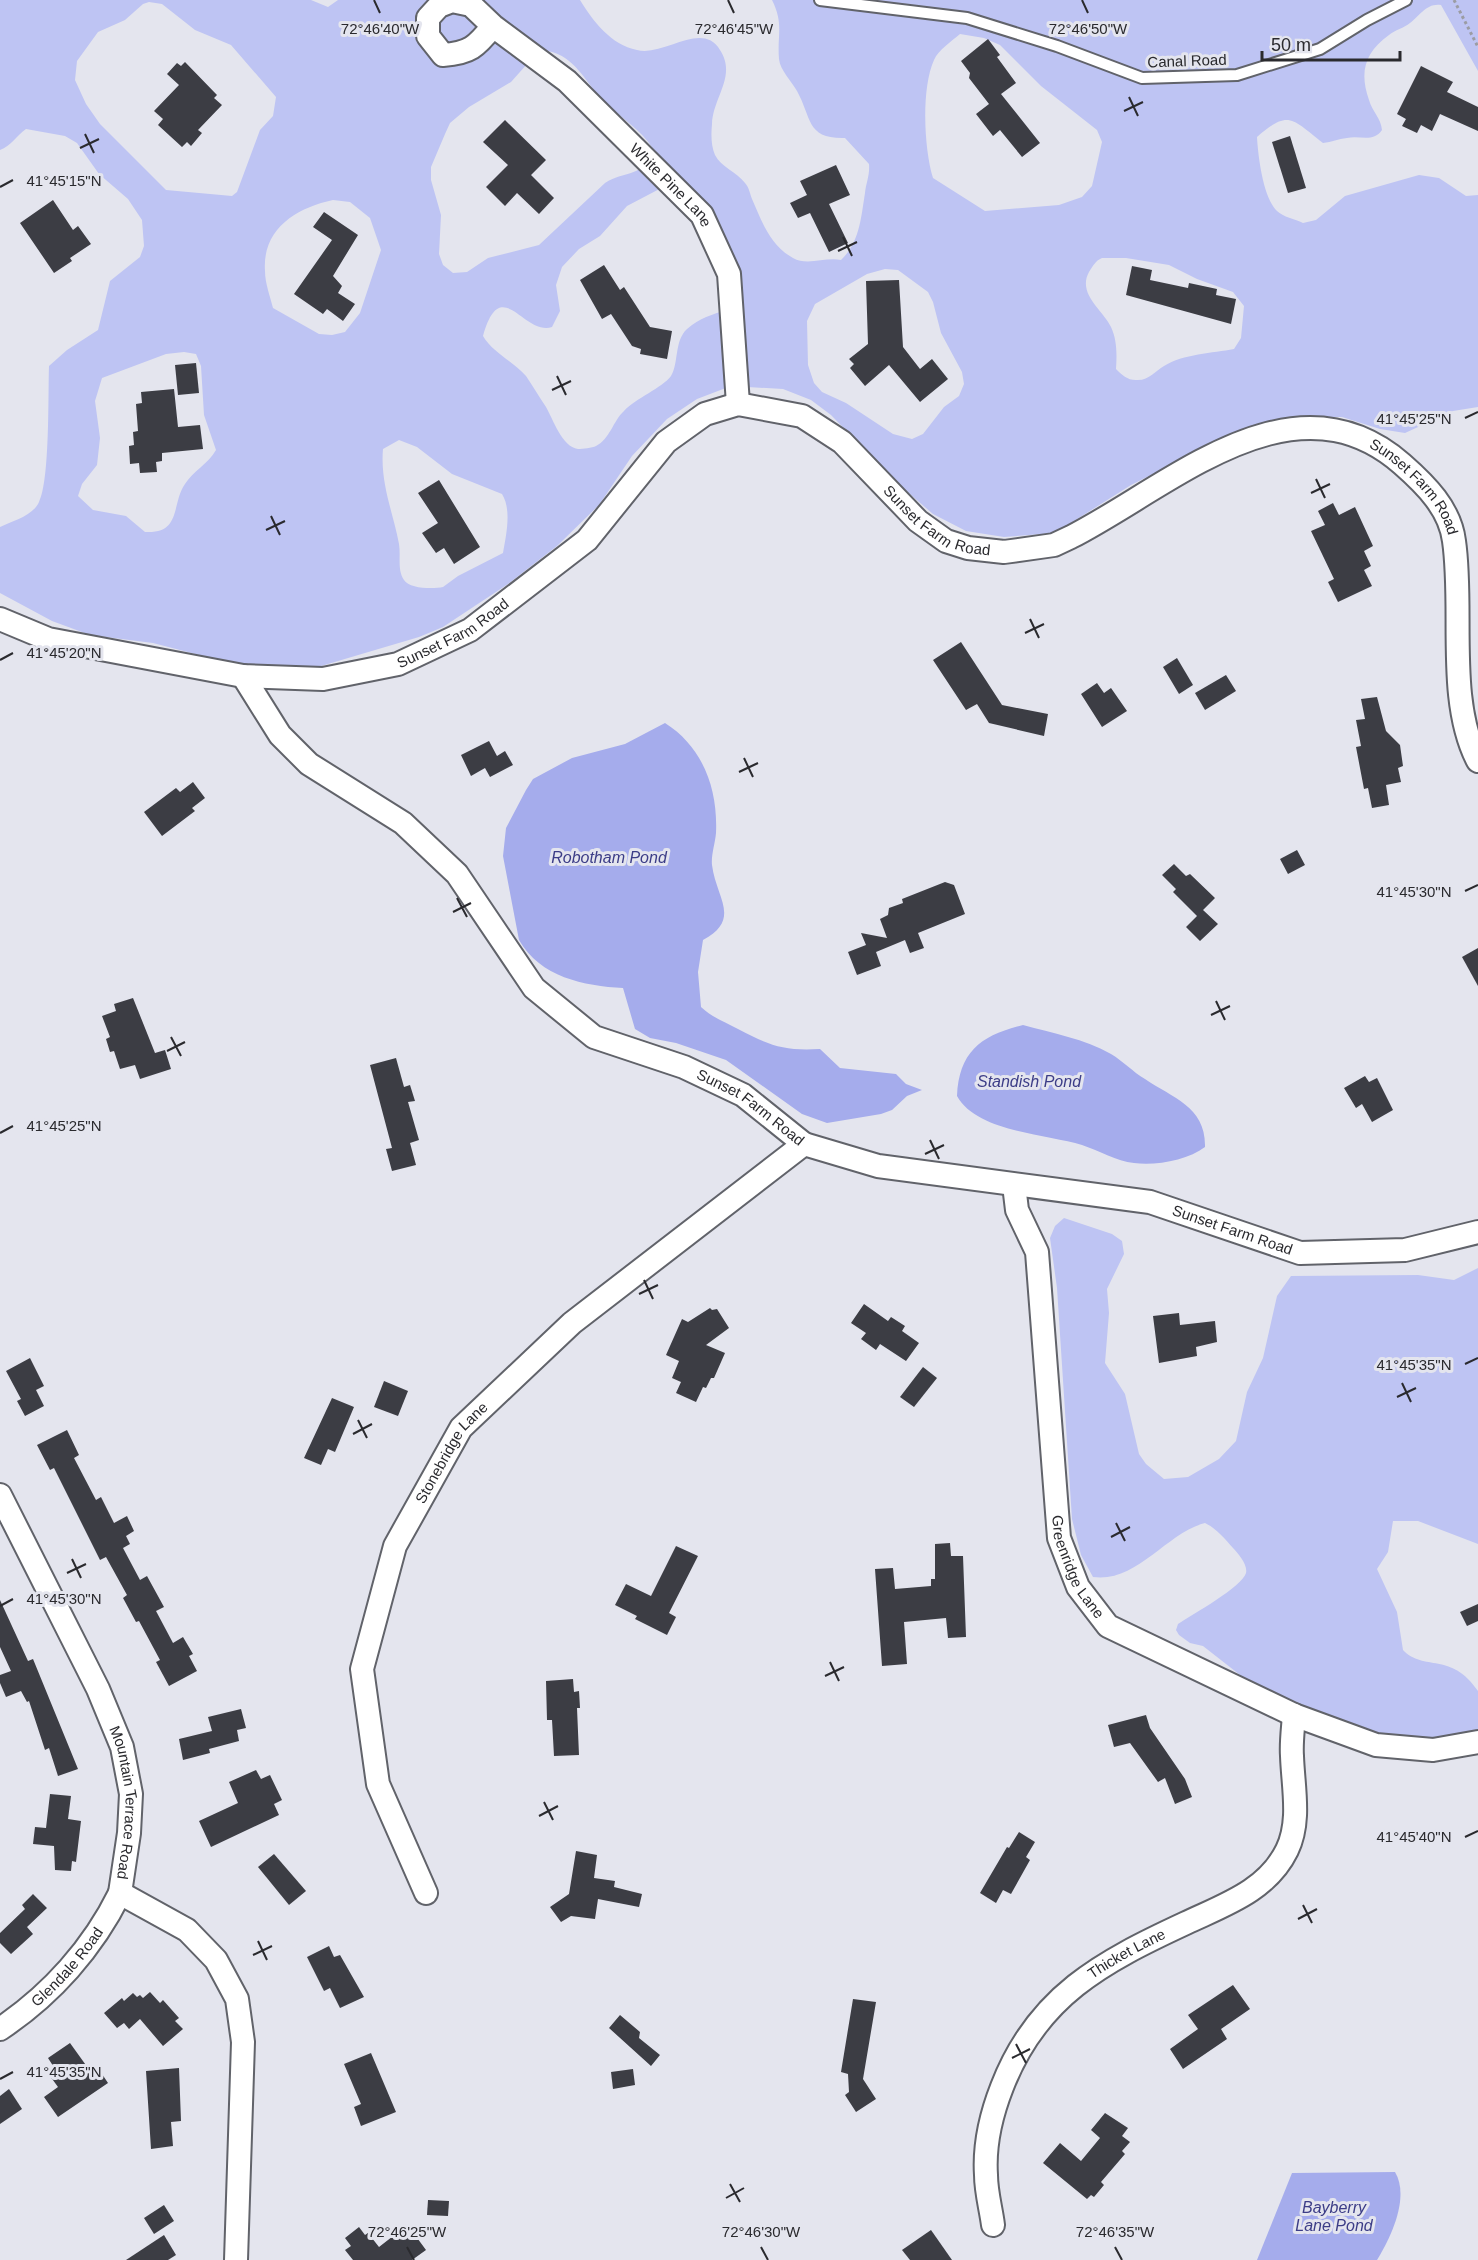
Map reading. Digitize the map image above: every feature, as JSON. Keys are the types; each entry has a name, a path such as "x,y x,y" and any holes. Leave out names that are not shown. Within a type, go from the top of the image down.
{"street":[{"name":"White Pine Lane","path":"493,26 567,81 702,215 729,274 738,404"},
{"name":"Sunset Farm Road","path":"0,619 48,639 243,676 323,679 398,664 470,630 587,540 666,442 705,414 738,404 802,416 842,442 918,521 946,541 968,548 1004,552 1054,545 1210,456 1251,440 1308,426 1333,428 1378,446 1436,497 1450,527 1456,562 1460,692 1471,748 1478,761"},
{"name":"Sunset Farm Road","path":"243,676 280,735 309,764 403,824 457,874 534,988 594,1037 684,1067 743,1095 804,1144 878,1166 1150,1202 1300,1253 1406,1250 1478,1232"},
{"name":"Stonebridge Lane","path":"426,1893 378,1784 362,1669 395,1546 461,1428 572,1323 804,1144"},
{"name":"Greenridge Lane","path":"1014,1185 1017,1210 1037,1252 1059,1538 1078,1587 1108,1626 1294,1715 1376,1745 1433,1750 1478,1742"},
{"name":"Mountain Terrace Road","path":"0,1495 98,1689 122,1748 131,1794 129,1833 120,1893 187,1930 216,1960 237,1999 243,2042 236,2260"},
{"name":"Thicket Lane","path":"993,2225 986,2175 990,2118 1014,2055 1038,2021 1064,1993 1090,1972 1136,1946 1238,1898 1262,1883 1276,1868 1294,1831 1292,1753 1294,1715"},
{"name":"Glendale Road","path":"0,2029 23,2013 68,1970 110,1914 120,1893"}],"lane":[{"name":"Canal Road","path":"819,0 967,18 1057,46 1142,78 1238,75 1320,49 1367,20 1406,0"}],"path":[{"path":"1454,0 1478,47"}],"shaded area":[{"path":"0,0 311,0 328,7 338,0 580,0 611,38 637,50 659,49 693,39 703,38 712,42 720,50 726,69 713,114 712,140 715,155 746,185 768,232 785,253 804,261 841,260 852,245 859,229 869,164 845,138 823,135 812,125 797,91 780,63 779,23 772,0 1478,0 1478,71 1441,5 1427,8 1408,25 1389,35 1374,48 1366,63 1365,80 1370,104 1382,130 1375,136 1344,138 1323,143 1297,123 1284,120 1257,137 1262,176 1272,205 1282,215 1303,223 1316,220 1345,196 1419,175 1439,178 1466,196 1478,195 1478,407 1453,411 1405,433 1380,429 1342,417 1265,424 1240,430 1131,485 1055,533 1004,537 966,531 933,514 897,483 831,415 811,400 783,389 731,386 697,399 667,419 632,456 599,505 557,546 508,584 443,627 419,637 284,677 153,643 90,635 52,621 0,593 0,527 32,511 43,491 47,457 49,366 67,350 98,330 110,281 140,257 144,246 142,220 128,199 99,174 77,143 65,136 26,129 0,150","holes":["149,2 162,4 195,30 231,45 276,97 273,116 260,130 237,192 232,196 166,190 100,124 86,104 75,80 77,61 98,32 125,20 143,4","960,34 984,38 1000,45 1041,86 1097,130 1102,142 1092,186 1082,197 1059,205 985,211 933,178 926,136 927,87 934,60 942,49","548,51 558,54 573,64 596,93 642,135 653,149 645,165 634,172 605,183 539,245 488,258 467,272 453,273 443,265 439,254 441,215 431,180 431,167 450,123 469,107 511,82 536,54","667,185 741,272 742,287 740,297 735,304 698,321 687,329 680,340 673,371 667,380 624,411 601,443 578,449 572,447 563,438 526,376 492,347 483,336 490,318 497,309 505,307 541,327 552,327 560,311 556,285 562,267 579,249 600,236 627,206","333,200 350,202 370,218 381,250 360,313 345,332 332,335 319,334 273,308 265,276 269,243 284,223 306,209","1102,258 1126,258 1169,265 1197,279 1233,292 1244,306 1241,338 1234,349 1180,359 1164,366 1145,379 1127,378 1116,369 1116,347 1111,327 1092,301 1086,287 1089,272","885,269 898,270 928,292 933,302 941,333 962,372 964,384 959,396 944,407 923,434 912,439 893,434 846,403 822,392 814,383 808,365 807,321 815,304 867,274","184,352 196,354 201,366 204,415 216,450 185,484 174,516 165,528 145,532 126,516 93,510 78,496 82,484 97,465 100,438 95,401 102,378 166,354","399,440 417,447 452,474 502,494 508,515 503,553 458,576 443,587 422,588 407,583 401,572 399,544 383,474 383,449"]},
{"path":"1064,1218 1112,1234 1122,1241 1124,1254 1107,1289 1109,1313 1105,1363 1125,1394 1139,1454 1146,1464 1164,1479 1188,1477 1219,1459 1236,1441 1247,1392 1263,1358 1277,1296 1291,1276 1418,1275 1454,1280 1478,1268 1478,1544 1418,1521 1393,1521 1388,1552 1377,1569 1397,1612 1403,1650 1420,1660 1448,1666 1458,1671 1478,1691 1478,1734 1410,1742 1366,1732 1249,1682 1203,1646 1190,1643 1179,1635 1176,1630 1178,1624 1227,1593 1243,1579 1246,1573 1244,1563 1237,1553 1220,1534 1205,1523 1177,1536 1124,1572 1109,1577 1093,1577 1081,1555 1072,1519 1057,1288 1050,1238 1055,1226"}],"water":[{"name":"Robotham Pond","path":"665,723 689,744 698,757 706,770 714,801 716,833 712,865 724,907 724,916 715,932 703,940 698,972 701,1007 719,1020 769,1043 787,1048 820,1049 840,1068 896,1074 906,1084 922,1090 907,1096 892,1110 827,1123 802,1114 726,1060 676,1043 650,1038 635,1029 623,988 578,982 551,971 528,953 519,940 503,856 506,828 533,779 572,758 625,744"},
{"name":"Standish Pond","path":"1023,1025 1079,1040 1101,1049 1177,1098 1194,1113 1200,1122 1205,1147 1198,1152 1171,1161 1152,1164 1134,1163 1114,1158 1082,1145 1014,1130 980,1117 967,1108 957,1096 962,1067 975,1047 985,1040"},
{"name":"Bayberry Lane Pond","path":"1395,2172 1399,2182 1400,2205 1393,2229 1377,2260 1257,2260 1292,2173"}],"building":[{"path":"988,39 1000,55 997,57 1016,83 1001,94 1040,143 1022,157 1000,130 993,136 976,114 989,104 969,78 970,73 961,61"},
{"path":"185,62 217,95 214,98 222,105 198,130 202,133 191,146 187,142 182,147 158,125 163,119 154,111 179,85 167,74 177,63 181,66"},
{"path":"1421,66 1453,82 1447,92 1478,107 1478,131 1440,114 1432,131 1421,125 1417,133 1402,126 1406,119 1397,114"},
{"path":"505,120 546,160 531,175 554,198 539,214 517,193 505,206 486,187 508,165 483,142"},
{"path":"1290,136 1306,188 1288,193 1272,142"},
{"path":"836,165 850,195 829,204 848,243 829,252 810,213 798,218 790,203 807,195 800,181"},
{"path":"53,200 73,230 78,226 91,244 70,258 72,261 54,273 20,223"},
{"path":"324,212 358,235 333,276 342,286 338,293 355,304 343,321 327,309 323,314 294,294 332,240 313,227"},
{"path":"604,265 620,290 624,287 650,327 672,331 667,359 640,354 641,349 632,346 611,314 602,319 580,280"},
{"path":"1132,266 1152,270 1150,280 1188,288 1189,283 1217,289 1216,295 1236,299 1231,324 1126,295"},
{"path":"899,280 903,347 920,369 932,359 948,379 920,402 889,365 865,386 850,368 854,364 849,359 868,344 866,281"},
{"path":"196,363 199,393 178,395 175,365"},
{"path":"174,389 178,427 200,425 203,449 162,453 162,461 156,462 157,472 140,473 139,463 130,464 129,446 134,445 133,432 138,431 136,404 142,403 141,392"},
{"path":"439,480 480,547 454,564 444,548 436,553 422,533 438,523 418,493"},
{"path":"1333,503 1339,515 1355,507 1373,546 1364,551 1371,566 1364,570 1372,586 1338,602 1328,582 1334,579 1311,531 1325,525 1318,511"},
{"path":"961,642 1002,705 1048,714 1044,736 989,723 977,704 966,710 933,660"},
{"path":"1177,658 1193,685 1179,694 1163,667"},
{"path":"1226,675 1236,691 1205,710 1195,693"},
{"path":"1097,683 1104,693 1111,688 1127,711 1102,727 1081,694"},
{"path":"1377,697 1386,731 1400,745 1403,766 1398,768 1401,782 1386,785 1389,805 1372,808 1368,788 1364,789 1356,747 1361,746 1356,720 1365,719 1361,699"},
{"path":"489,741 497,756 505,751 513,765 490,777 485,768 471,776 461,755"},
{"path":"193,782 205,798 192,808 195,811 162,836 144,812 176,788 180,792"},
{"path":"1297,850 1305,865 1288,874 1280,859"},
{"path":"1174,864 1186,876 1190,874 1215,898 1203,910 1218,924 1200,941 1186,927 1197,916 1173,892 1176,889 1162,875"},
{"path":"945,882 954,885 965,914 918,933 924,948 910,953 905,940 876,952 881,966 857,975 848,952 866,945 861,933 887,938 880,919 888,915 889,908 903,903 902,899"},
{"path":"1478,948 1478,986 1462,957"},
{"path":"133,998 155,1053 165,1050 171,1069 140,1079 135,1065 120,1069 114,1051 110,1052 106,1039 110,1037 102,1016 116,1011 114,1004"},
{"path":"396,1058 404,1087 410,1085 415,1101 408,1102 419,1140 410,1143 416,1165 392,1171 386,1149 392,1148 370,1065"},
{"path":"1365,1076 1369,1082 1377,1078 1393,1110 1372,1122 1362,1104 1356,1108 1344,1088"},
{"path":"864,1304 888,1321 891,1317 905,1326 902,1331 919,1343 906,1361 880,1344 876,1350 861,1339 866,1333 851,1323"},
{"path":"710,1308 717,1309 729,1328 706,1345 725,1353 714,1378 711,1378 706,1388 703,1387 696,1402 676,1393 681,1382 672,1378 679,1361 666,1355 682,1319 688,1322"},
{"path":"1179,1313 1180,1325 1215,1321 1217,1342 1196,1347 1197,1356 1159,1363 1153,1316"},
{"path":"30,1358 44,1386 36,1390 44,1406 25,1416 17,1401 21,1399 6,1371"},
{"path":"923,1367 937,1378 914,1407 900,1397"},
{"path":"384,1381 408,1391 398,1416 374,1407"},
{"path":"332,1398 354,1407 335,1452 328,1449 321,1465 304,1458"},
{"path":"67,1430 79,1455 74,1458 96,1500 101,1497 114,1523 127,1516 134,1531 126,1536 130,1544 123,1548 140,1580 147,1576 164,1607 156,1611 173,1643 183,1637 193,1654 189,1656 197,1671 169,1686 156,1662 160,1660 139,1621 136,1622 123,1598 127,1595 106,1557 100,1560 54,1468 50,1470 37,1445"},
{"path":"950,1543 951,1556 963,1556 966,1637 948,1638 946,1618 904,1622 907,1664 882,1666 875,1569 893,1568 895,1589 931,1586 931,1579 935,1579 935,1544"},
{"path":"676,1546 698,1556 669,1613 676,1617 667,1635 635,1619 637,1616 615,1605 626,1584 651,1596"},
{"path":"0,1600 28,1661 33,1659 78,1769 58,1776 49,1748 45,1750 29,1701 27,1702 21,1691 6,1697 0,1683 0,1675 11,1671 0,1647"},
{"path":"1478,1604 1478,1621 1467,1626 1460,1612"},
{"path":"573,1679 574,1692 579,1691 580,1708 577,1708 579,1755 554,1756 552,1720 547,1720 546,1681"},
{"path":"241,1709 246,1728 237,1730 239,1741 209,1749 210,1753 183,1760 179,1739 212,1731 208,1717"},
{"path":"1146,1715 1150,1728 1185,1779 1192,1797 1175,1804 1165,1778 1158,1782 1130,1743 1114,1747 1108,1725"},
{"path":"256,1770 261,1779 270,1775 282,1800 274,1804 279,1815 211,1847 199,1821 238,1803 229,1782"},
{"path":"50,1794 71,1796 68,1819 81,1821 76,1862 72,1861 71,1871 55,1870 54,1846 33,1844 35,1827 46,1828"},
{"path":"1019,1832 1035,1842 1026,1857 1030,1860 1011,1894 1003,1890 996,1903 980,1893 1007,1847 1009,1848"},
{"path":"576,1851 597,1855 594,1878 615,1881 614,1887 642,1894 639,1907 598,1899 595,1919 571,1916 561,1922 550,1907 569,1894"},
{"path":"274,1854 306,1891 289,1905 258,1867"},
{"path":"33,1894 47,1908 27,1927 33,1934 11,1954 0,1943 0,1933 25,1909 22,1905"},
{"path":"329,1946 334,1957 340,1955 364,1997 340,2008 330,1988 324,1991 307,1957"},
{"path":"1233,1985 1250,2009 1221,2029 1227,2039 1183,2069 1170,2049 1198,2029 1188,2015"},
{"path":"150,1992 160,2003 163,2000 179,2018 175,2021 183,2029 163,2046 140,2019 129,2029 124,2023 117,2028 104,2013 122,1998 124,2001 133,1993 143,1998"},
{"path":"853,1999 876,2002 863,2079 876,2099 856,2112 845,2095 849,2092 848,2074 841,2072"},
{"path":"620,2015 640,2032 639,2038 660,2055 651,2066 609,2028"},
{"path":"70,2043 93,2075 100,2071 108,2083 58,2117 44,2097 58,2087 50,2076 57,2072 48,2058"},
{"path":"371,2053 396,2112 361,2126 354,2107 361,2104 344,2064"},
{"path":"179,2068 181,2121 171,2122 173,2146 151,2149 146,2071"},
{"path":"633,2069 635,2085 613,2089 611,2072"},
{"path":"9,2089 22,2109 0,2124 0,2096"},
{"path":"1105,2113 1128,2128 1122,2136 1130,2142 1122,2151 1125,2154 1101,2182 1104,2185 1094,2197 1091,2195 1087,2199 1043,2163 1060,2143 1081,2161 1100,2138 1091,2130"},
{"path":"428,2200 449,2201 448,2216 427,2215"},
{"path":"164,2205 174,2221 154,2234 144,2218"},
{"path":"359,2227 365,2235 368,2233 379,2247 397,2233 401,2238 412,2231 426,2250 412,2260 353,2260 345,2250 351,2246 345,2238"},
{"path":"931,2230 952,2260 910,2260 902,2250"},
{"path":"164,2235 176,2255 168,2260 126,2260"}]}
